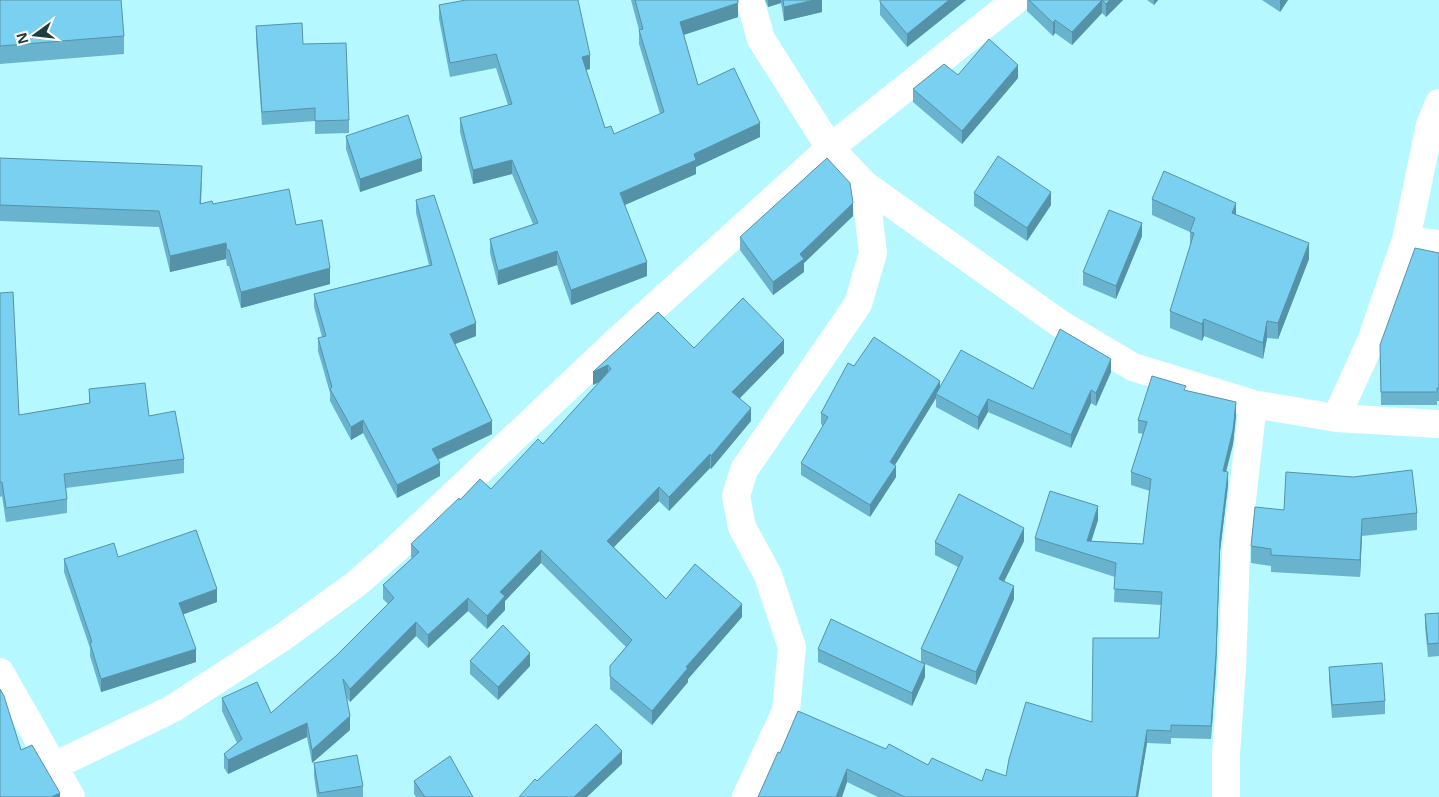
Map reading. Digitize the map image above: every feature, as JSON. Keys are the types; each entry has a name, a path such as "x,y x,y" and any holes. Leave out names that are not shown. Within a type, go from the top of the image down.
{"street":[{"path":"750,0 762,40 830,148 865,185 1059,324 1133,368 1253,404 1336,418 1439,424"},
{"path":"54,766 172,709 283,637 356,584 394,551 625,334 830,148 1016,0"},
{"path":"1336,418 1371,341 1406,240 1430,125 1439,103"},
{"path":"746,797 786,711 792,647 768,575 742,527 736,496 744,470 858,304 873,252 865,185"},
{"path":"1406,240 1439,244"},
{"path":"1226,797 1226,754 1232,669 1236,552 1253,404"},
{"path":"0,672 71,797"}],"building":[{"path":"0,0 121,0 124,36 0,46"},
{"path":"466,0 578,0 590,55 582,57 605,128 611,126 614,134 664,112 639,30 643,29 635,0 738,0 738,3 680,22 698,85 734,68 760,123 694,154 696,160 620,193 647,262 571,290 557,251 498,271 490,239 538,223 512,160 473,170 460,118 512,104 496,54 450,63 439,5"},
{"path":"783,0 814,0 784,7"},
{"path":"880,0 949,0 907,34"},
{"path":"1029,0 1102,0 1072,32 1055,20 1053,23"},
{"path":"1102,0 1110,0 1106,4"},
{"path":"302,23 303,44 346,43 349,120 315,121 315,108 262,112 256,26"},
{"path":"989,39 1018,65 962,131 913,89 944,64 958,75"},
{"path":"408,115 422,158 360,179 346,136"},
{"path":"998,156 1051,192 1027,228 974,193"},
{"path":"0,158 202,166 200,204 212,201 213,204 289,189 296,225 322,220 330,268 241,292 226,243 170,256 159,211 0,205"},
{"path":"827,158 850,183 853,203 800,254 804,259 773,282 740,237"},
{"path":"1164,171 1236,203 1232,213 1309,243 1278,323 1267,321 1263,343 1204,319 1202,324 1170,311 1194,233 1190,232 1195,218 1152,199"},
{"path":"434,195 476,323 450,334 492,421 432,449 440,463 397,485 363,420 351,427 330,389 332,387 318,338 326,336 314,294 432,265 416,200"},
{"path":"1109,210 1142,223 1116,286 1083,272"},
{"path":"1415,248 1439,253 1439,388 1437,388 1437,392 1381,392 1380,345"},
{"path":"13,292 19,415 90,403 89,389 145,383 149,416 175,411 184,459 64,474 67,499 6,508 2,482 0,482 0,293"},
{"path":"743,298 784,340 732,392 751,408 711,456 710,454 669,497 659,487 607,541 666,599 695,564 742,604 686,667 688,668 652,711 610,676 610,666 632,640 541,550 500,592 505,596 487,616 468,598 428,635 416,622 350,689 343,679 350,716 312,750 307,723 228,760 224,754 242,739 222,698 257,682 271,713 337,655 394,598 383,585 419,552 411,544 459,498 460,500 480,479 491,489 538,439 543,444 611,369 608,365 593,372 658,312 694,348"},
{"path":"1060,329 1111,359 1096,393 1091,390 1071,435 988,399 978,417 936,394 961,350 1033,389"},
{"path":"874,337 940,381 890,462 896,466 870,505 801,463 828,417 821,413 848,363 854,366"},
{"path":"1152,376 1186,386 1184,390 1236,402 1233,430 1223,471 1228,472 1220,538 1216,655 1211,726 1171,725 1171,731 1147,730 1136,797 905,797 847,769 836,797 758,797 798,711 886,749 889,744 928,765 932,758 982,781 986,769 1006,776 1009,759 1026,702 1092,722 1093,638 1159,638 1162,592 1114,589 1116,563 1035,538 1050,491 1098,506 1087,541 1143,544 1151,479 1131,472 1147,422 1138,420"},
{"path":"1412,470 1417,513 1362,519 1360,560 1271,555 1271,549 1251,546 1255,507 1284,510 1286,472 1353,477"},
{"path":"959,494 1024,528 999,579 1014,586 976,672 921,649 963,557 935,542"},
{"path":"196,530 217,589 179,603 196,649 101,679 90,643 92,642 64,559 114,543 118,557"},
{"path":"1439,613 1439,643 1428,644 1425,614"},
{"path":"831,619 925,664 912,693 818,649"},
{"path":"503,625 530,653 498,687 470,661"},
{"path":"1382,663 1385,701 1332,705 1329,667"},
{"path":"0,689 4,696 21,750 32,745 60,793 51,797 0,797"},
{"path":"596,724 622,751 574,797 519,797 535,779 537,781"},
{"path":"357,755 363,786 319,793 314,763"},
{"path":"450,756 473,797 425,797 414,781"}]}
